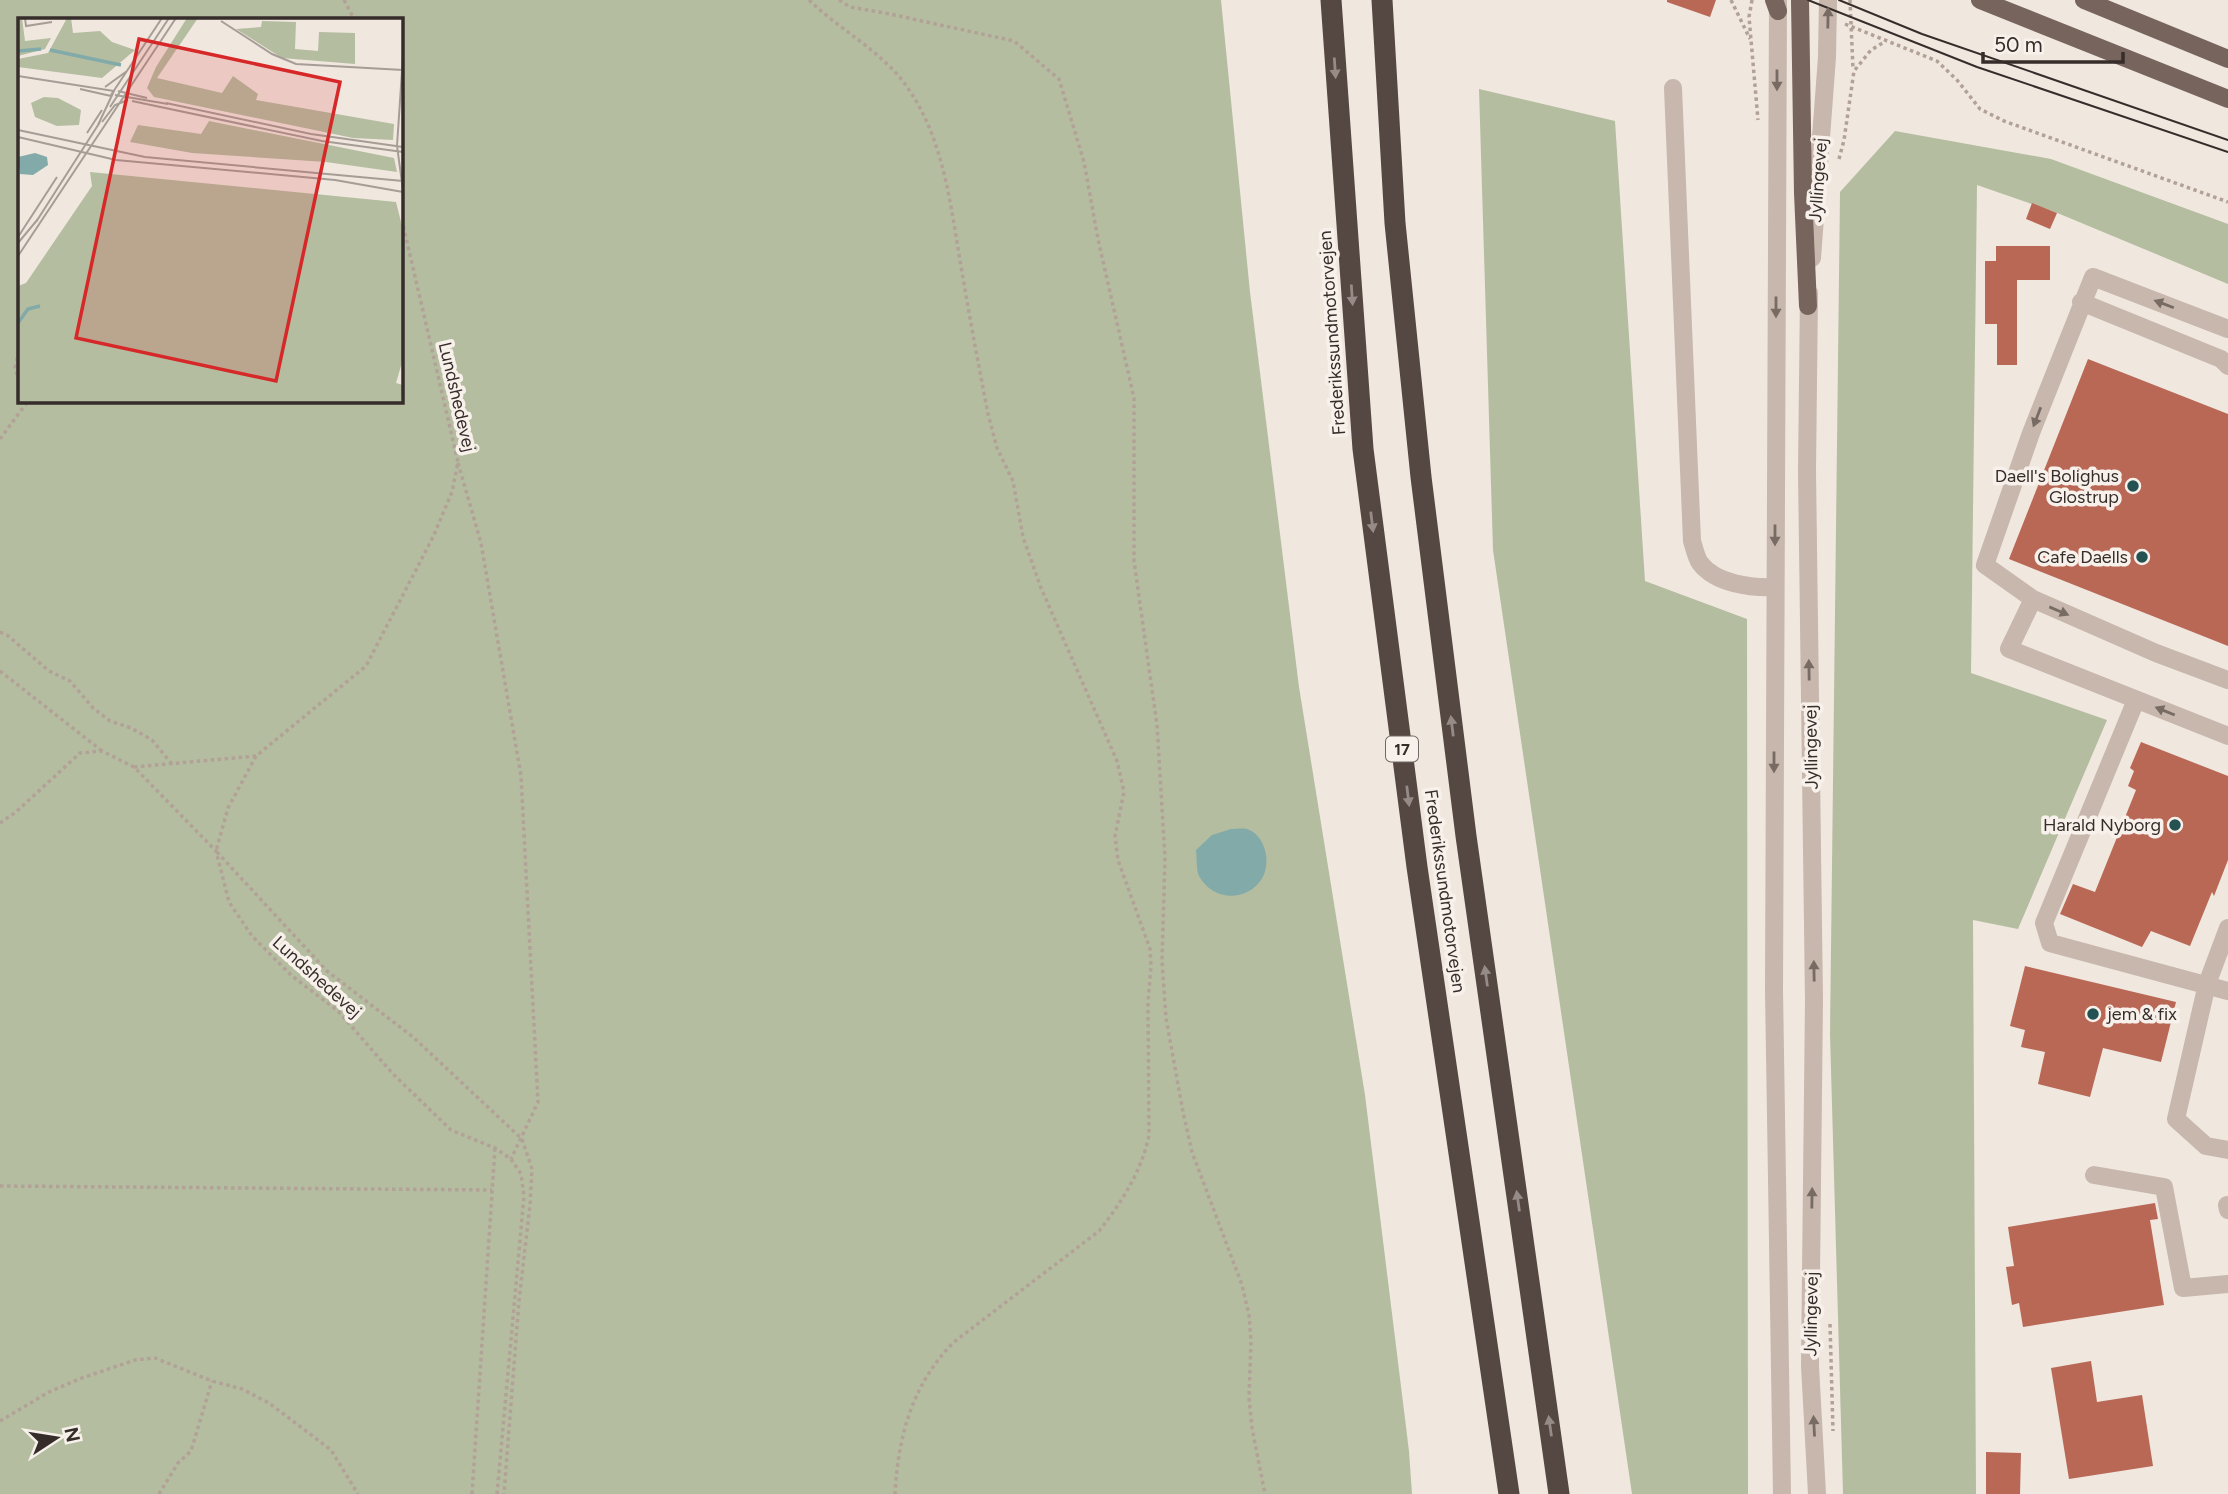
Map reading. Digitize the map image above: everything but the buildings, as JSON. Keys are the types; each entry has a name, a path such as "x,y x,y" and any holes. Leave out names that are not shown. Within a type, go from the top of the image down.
{"highway":[{"name":"Frederikssundmotorvejen","path":"1382,0 1395,223 1421,477 1466,836 1559,1494"},
{"name":"Frederikssundmotorvejen","path":"1330,6 1363,449 1418,867 1509,1494"}],"main road":[{"path":"1800,0 1808,306"},
{"path":"1980,0 2228,99"},
{"path":"2084,0 2228,59"}],"street":[{"name":"Jyllingevej","path":"1817,1494 1810,1366 1814,1000 1807,471 1808,306 1828,0"},
{"name":"Jyllingevej","path":"1777,4 1774,990 1782,1494"},
{"path":"1673,88 1692,541 1700,563 1724,580 1775,587"},
{"path":"2228,329 2093,277 2031,433 1985,565 2033,599 2156,653 2228,680"},
{"path":"2081,302 2221,359 2228,366"},
{"path":"2033,599 2009,649 2228,736"},
{"path":"2136,700 2044,923 2050,943 2228,991"},
{"path":"2228,928 2207,984 2176,1119 2206,1146 2228,1150"},
{"path":"2094,1175 2164,1188 2183,1288 2228,1284"}],"path":[{"path":"344,0 353,18"},
{"path":"809,0 830,20 875,53 901,79 925,114 943,167 986,401 997,448 1013,481 1023,537 1041,587 1117,761 1124,792 1115,836 1118,860 1150,949 1151,966 1147,1002 1149,1135 1146,1152 1133,1180 1114,1212 1098,1231 954,1342 939,1357 914,1399 897,1466 895,1494"},
{"path":"839,0 850,8 1013,41 1059,79 1084,162 1098,239 1134,398 1134,561 1157,725 1165,857 1162,961 1166,1018 1192,1152 1242,1285 1249,1315 1249,1398 1265,1494"},
{"path":"1731,0 1752,45"},
{"path":"1850,0 1854,71"},
{"path":"1886,41 1937,61 1957,80 1980,109 2004,121 2228,202"},
{"name":"Lundshedevej","path":"256,756 366,666 433,537 452,492 457,461 402,220"},
{"path":"18,355 15,368 18,377"},
{"path":"0,439 27,402"},
{"path":"457,461 481,543 522,776 538,1102 511,1159 521,1174 524,1196 497,1494"},
{"path":"0,632 49,671 70,681 93,708 110,721 131,727 152,740 173,764"},
{"path":"0,671 102,751 134,768 216,851 327,971 413,1037 522,1139 531,1168 530,1205 519,1301 504,1494"},
{"path":"0,823 80,753 102,751"},
{"path":"134,768 256,756"},
{"path":"216,851 228,807 256,756"},
{"name":"Lundshedevej","path":"216,851 229,901 252,936 292,976 338,1012 393,1074 451,1130 495,1148 511,1159"},
{"path":"472,1494 495,1148"},
{"path":"0,1186 492,1191"},
{"path":"0,1421 49,1392 98,1372 135,1360 155,1358 212,1381 242,1389 269,1403 331,1450 358,1494"},
{"path":"159,1494 178,1463 191,1451 212,1381"}],"green space":[{"path":"0,0 1221,0 1250,292 1299,687 1365,1095 1412,1494 0,1494"},
{"path":"1479,89 1615,121 1645,581 1747,619 1748,1494 1632,1494 1493,550"},
{"path":"1895,131 2051,159 2228,224 2228,284 2055,212 1977,185 1971,673 2107,720 2018,929 1973,920 1976,1494 1843,1494 1830,1034 1840,192"}],"water":[{"path":"1231,829 1245,829 1259,837 1265,851 1266,867 1261,880 1254,887 1238,895 1229,896 1212,890 1199,876 1196,850 1212,835"}],"tram line":[{"path":"1808,0 1977,67 2228,152"},
{"path":"1839,0 1922,34 2228,140"}],"place":[{"name":"Daell's Bolighus Glostrup","path":"2133,486"},
{"name":"Cafe Daells","path":"2142,557"},
{"name":"Harald Nyborg","path":"2175,825"},
{"name":"jem & fix","path":"2093,1014"}]}
